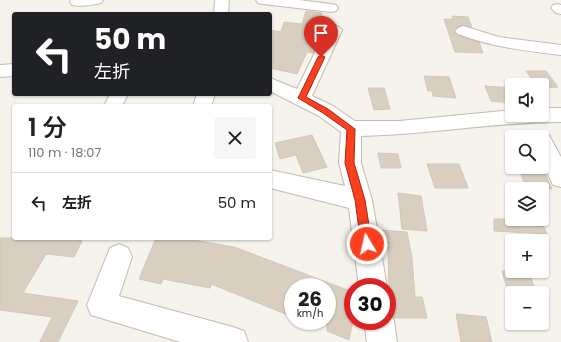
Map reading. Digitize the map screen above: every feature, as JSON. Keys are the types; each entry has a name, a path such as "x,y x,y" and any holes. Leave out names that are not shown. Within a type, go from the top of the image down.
{"street":[{"path":"77,2 96,0"},
{"path":"220,12 222,0"},
{"path":"263,0 330,8"},
{"path":"302,98 334,30"},
{"path":"463,31 498,42 561,50"},
{"path":"0,71 12,70"},
{"path":"272,85 302,98 326,111 351,129 399,128 505,118"},
{"path":"549,115 561,115"},
{"path":"351,129 350,163 360,200 372,278"},
{"path":"549,155 561,178"},
{"path":"272,179 360,200"},
{"path":"119,257 101,305 233,342"},
{"path":"380,330 382,342"}],"building":[{"path":"306,11 322,13 316,48 313,53 307,52 297,74 272,68 272,30 281,32 284,22 302,24"},
{"path":"452,16 468,17 472,27 462,25 457,27 454,32 457,35 479,42 483,53 455,52 444,19 453,19"},
{"path":"526,71 546,71 558,87 549,88 549,78 531,78"},
{"path":"424,76 449,77 456,98 433,96 432,91 428,91"},
{"path":"485,86 505,87 505,102 491,101"},
{"path":"368,88 384,88 390,109 374,110"},
{"path":"312,135 327,167 303,173 296,155 280,159 275,143"},
{"path":"378,153 398,154 401,168 381,168"},
{"path":"427,164 459,164 468,188 435,188"},
{"path":"521,174 545,174 549,182 524,182"},
{"path":"398,193 421,196 427,231 402,229"},
{"path":"494,219 505,219 505,226 543,226 547,234 494,231"},
{"path":"380,230 407,232 412,258 415,297 422,297 427,318 396,318 396,278 389,278 388,246 381,245"},
{"path":"0,238 12,238 12,240 82,241 74,257 46,254 23,293 78,301 58,342 40,342 52,317 0,310"},
{"path":"155,240 193,240 234,247 316,278 284,278 284,313 211,284 210,288 163,279 161,284 139,279"},
{"path":"502,271 505,271 505,278 531,278 534,286 506,286"},
{"path":"336,286 344,289 344,330 351,330 349,340 327,331 336,330"},
{"path":"456,314 486,317 492,342 461,342"}],"route":[{"path":"321,57 302,98 326,111 351,129 350,163 360,200 367,244"}]}
